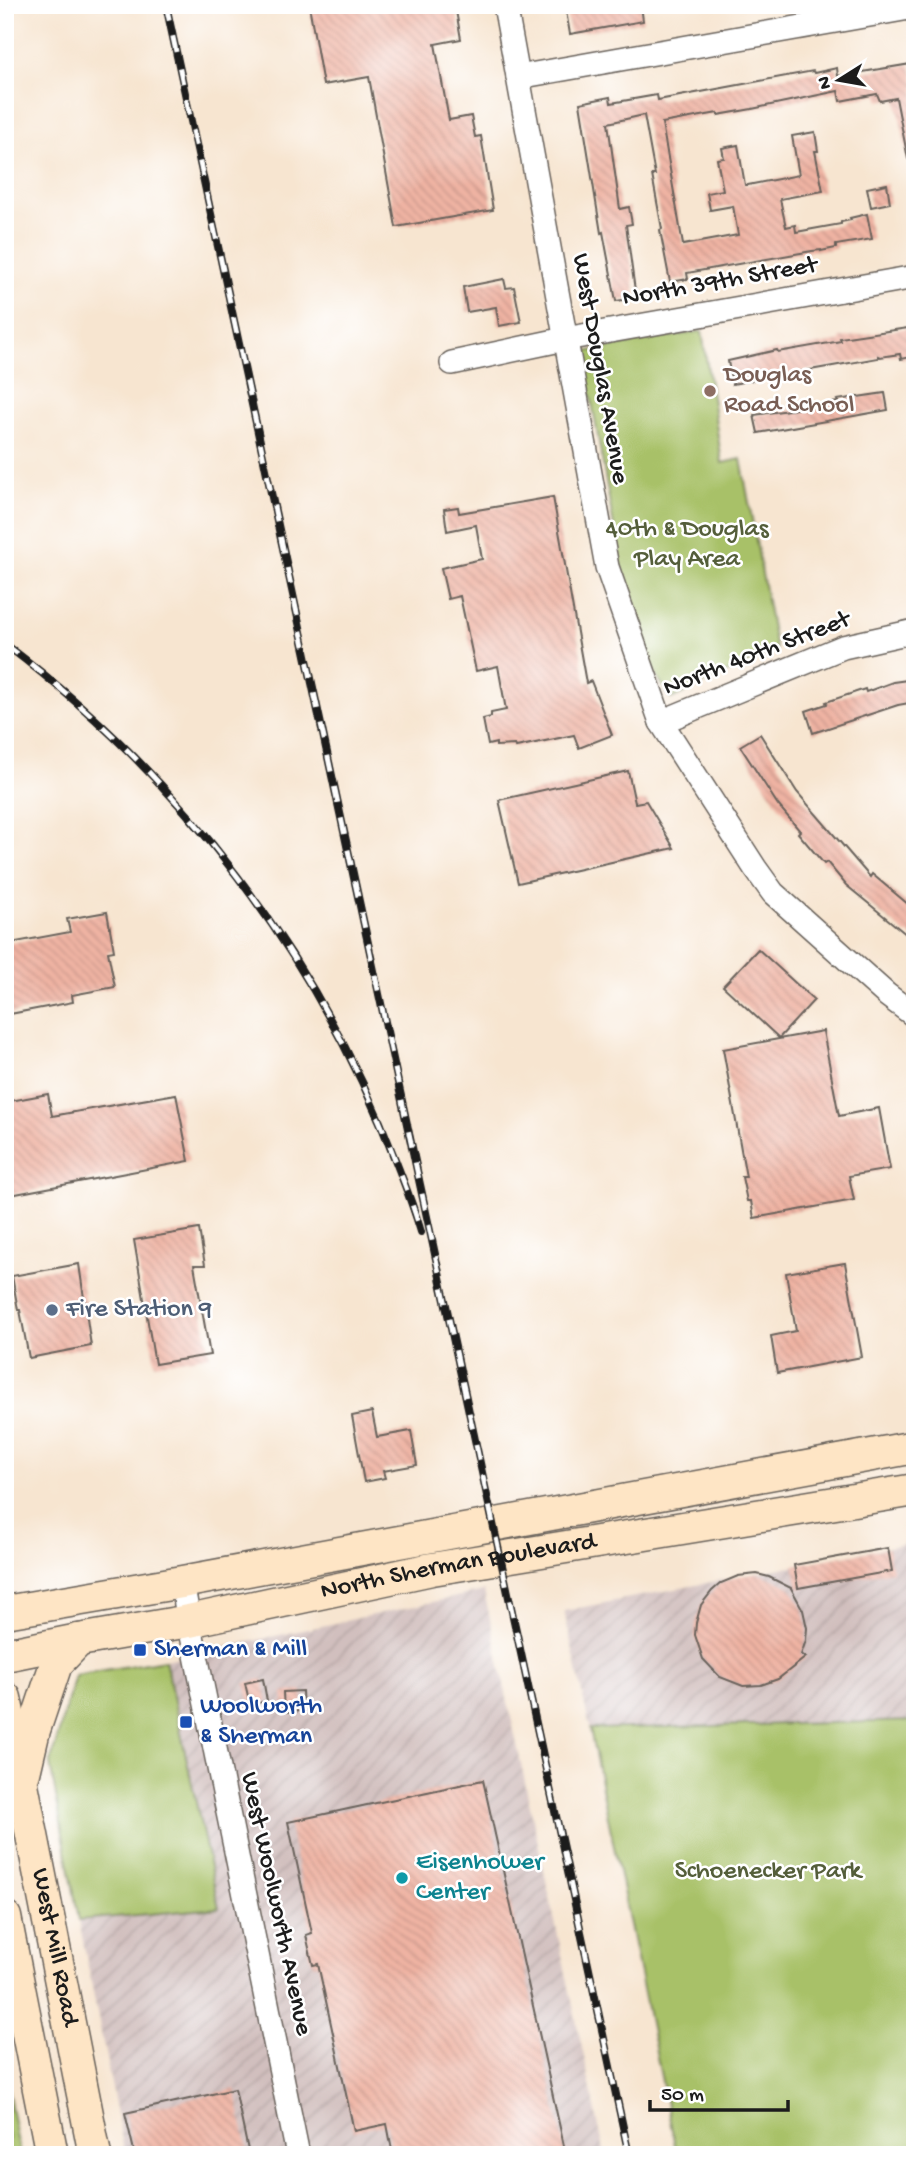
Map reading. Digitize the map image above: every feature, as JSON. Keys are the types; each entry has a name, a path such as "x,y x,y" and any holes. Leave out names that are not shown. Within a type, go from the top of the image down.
{"main road":[{"name":"North Sherman Boulevard","path":"5,1612 915,1447"},
{"name":"North Sherman Boulevard","path":"5,1655 189,1622 432,1569 915,1490"},
{"path":"21,1785 34,1730 56,1664 79,1640"},
{"name":"West Mill Road","path":"5,1698 95,2155"},
{"name":"West Mill Road","path":"5,1917 52,2155"}],"street":[{"name":"West Douglas Avenue","path":"505,5 607,567 661,722 773,893 887,995 915,1016"},
{"path":"518,78 915,6"},
{"name":"North 39th Street","path":"452,363 565,339 915,277"},
{"name":"North 40th Street","path":"661,722 844,647 915,631"},
{"name":"West Woolworth Avenue","path":"182,1582 298,2155"}],"shaded area":[{"path":"915,1542 915,1721 590,1729 564,1611"},
{"path":"484,1591 605,2155 125,2155 79,1920 219,1908 165,1660"}],"green space":[{"name":"40th & Douglas Play Area","path":"702,331 722,463 741,459 776,650 671,699 653,670 636,622 620,561 583,352"},
{"path":"165,1660 219,1908 79,1920 50,1764 75,1675"},
{"name":"Schoenecker Park","path":"915,1721 915,2155 677,2155 590,1729"},
{"path":"5,2073 20,2155 5,2155"}],"building":[{"path":"309,5 455,5 461,39 435,44 449,120 471,116 475,137 481,136 493,210 396,227 369,77 323,85"},
{"path":"597,5 597,10 641,5 643,21 570,34 566,11"},
{"path":"911,64 915,84 915,158 908,159 896,98 880,101 877,94 840,101 838,91 752,109 662,123 683,245 738,235 733,206 710,210 707,193 723,190 717,159 724,158 722,148 738,145 745,185 748,185 799,175 792,136 815,132 818,151 815,151 823,191 780,199 786,227 795,225 796,232 841,224 851,220 850,218 867,214 872,239 836,245 836,248 821,251 687,273 688,279 670,282 644,115 608,123 620,209 629,207 632,224 626,225 636,298 616,301 603,232 601,233 580,103 610,97 611,103 657,95 658,100 813,71 814,73 837,68 838,76"},
{"path":"887,184 890,203 871,207 867,188"},
{"path":"504,279 506,288 514,287 521,322 499,326 496,307 467,312 463,287"},
{"path":"915,327 915,356 901,359 900,354 878,356 732,384 728,361 777,350 778,352 841,341 840,338"},
{"path":"885,393 888,410 758,433 754,415"},
{"path":"553,497 586,683 591,681 612,735 579,748 574,735 516,747 496,746 496,743 488,745 483,719 491,717 491,713 506,710 498,666 476,671 460,596 448,599 441,568 482,559 476,525 447,531 444,509 458,507 459,513"},
{"path":"915,679 915,702 813,733 806,711 865,689 866,692 893,682"},
{"path":"760,734 797,792 870,877 872,874 915,910 915,939 846,885 798,833 800,831 778,805 740,746"},
{"path":"628,771 635,803 646,801 674,848 518,883 499,800"},
{"path":"107,912 114,951 108,952 115,987 72,995 73,1002 10,1014 8,1005 5,1006 5,944 70,932 67,919"},
{"path":"758,949 814,1000 779,1038 723,986"},
{"path":"823,1031 839,1116 879,1108 890,1169 849,1176 854,1200 754,1218 742,1177 746,1177 723,1049"},
{"path":"48,1094 52,1116 176,1094 189,1161 5,1196 5,1102"},
{"path":"199,1229 205,1265 194,1265 210,1355 155,1364 134,1240"},
{"path":"845,1263 862,1357 777,1373 771,1336 796,1331 786,1273"},
{"name":"Fire Station 9","path":"79,1264 91,1346 29,1358 12,1276"},
{"path":"372,1412 377,1437 411,1431 417,1465 383,1471 385,1478 364,1482 352,1416"},
{"path":"888,1548 892,1571 798,1588 794,1565"},
{"path":"757,1574 791,1588 803,1610 807,1628 801,1655 806,1657 778,1679 761,1685 743,1686 720,1677 703,1659 695,1635 696,1623 701,1605 721,1583 738,1576"},
{"path":"263,1679 267,1701 250,1705 245,1683"},
{"path":"302,1691 303,1711 284,1712 283,1692"},
{"name":"Eisenhower Center","path":"483,1780 566,2155 393,2155 387,2124 354,2131 318,1964 313,1965 306,1935 312,1933 288,1822"},
{"path":"235,2089 249,2155 135,2155 125,2113"}],"railway":[{"path":"166,5 629,2155"},
{"path":"5,644 69,696 129,752 185,812 237,876 284,943 327,1013 364,1086 396,1162 421,1232"}],"place":[{"name":"Douglas Road School","path":"710,391"},
{"name":"Fire Station 9","path":"52,1310"},
{"name":"Sherman & Mill","path":"140,1650"},
{"name":"Woolworth & Sherman","path":"186,1722"},
{"name":"Eisenhower Center","path":"402,1878"}]}
